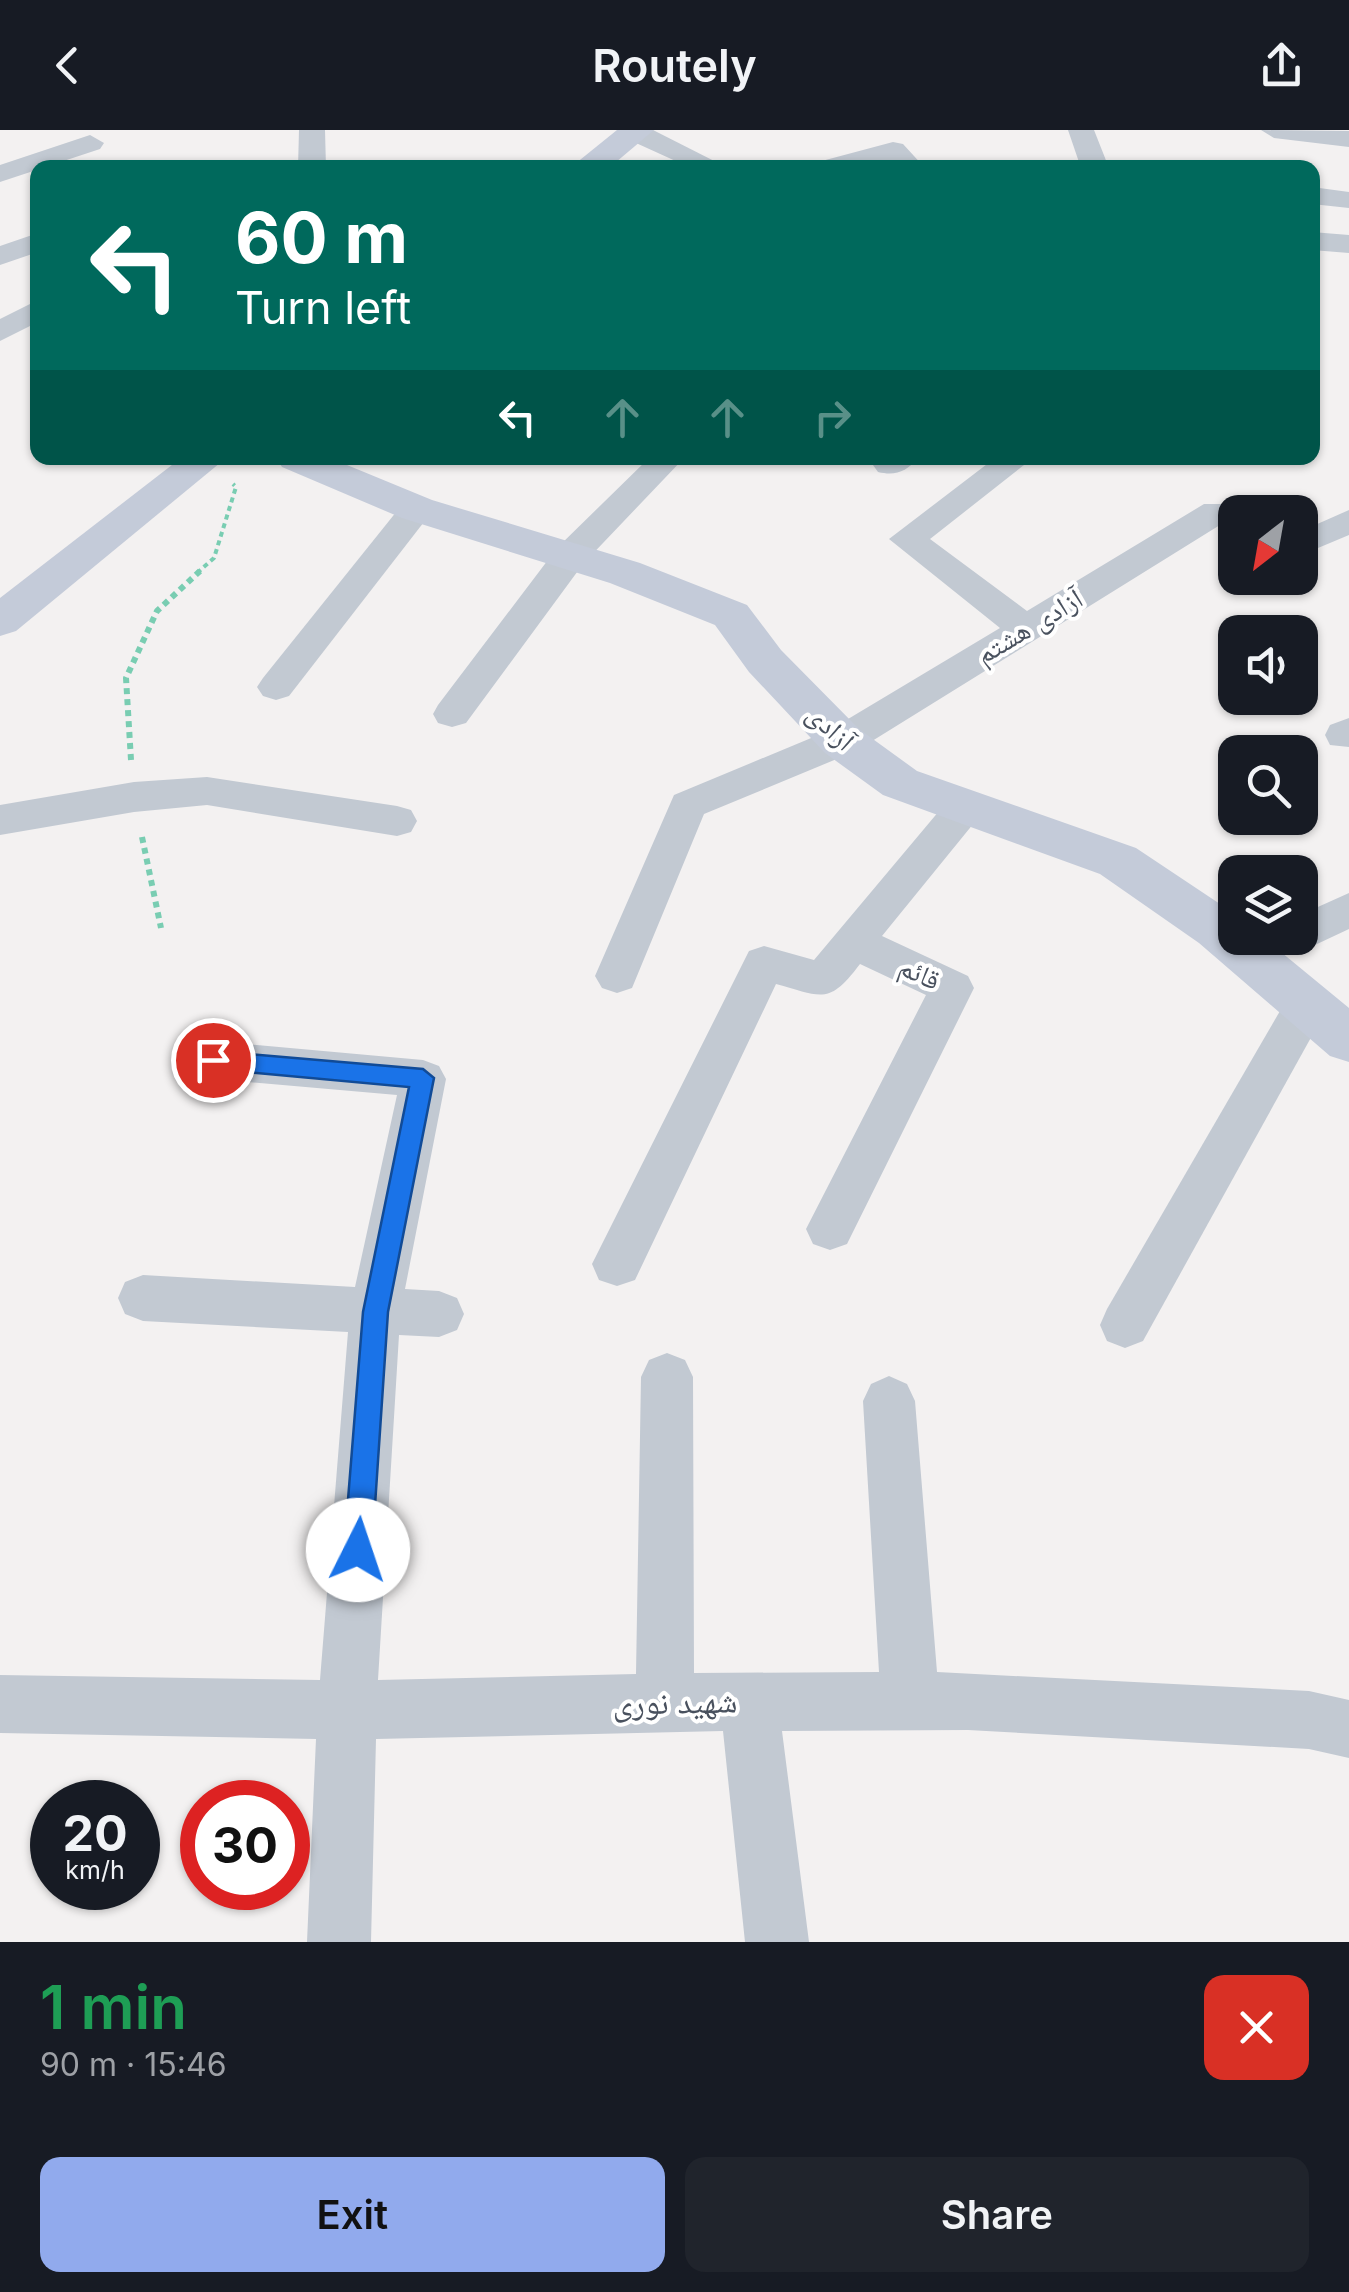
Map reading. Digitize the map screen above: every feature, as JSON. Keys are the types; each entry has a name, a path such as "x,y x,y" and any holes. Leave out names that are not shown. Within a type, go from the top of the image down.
{"street":[{"path":"312,130 312,160"},
{"path":"1081,130 1092,160"},
{"path":"1274,130 1349,139"},
{"path":"597,160 636,131 698,160"},
{"path":"47,160 91,147"},
{"path":"857,160 893,150 904,160"},
{"path":"0,174 30,165"},
{"path":"1320,197 1349,200"},
{"path":"1320,242 1349,244"},
{"path":"0,256 30,245"},
{"path":"0,332 30,314"},
{"name":"آزادی","path":"313,465 417,509 570,556 731,614 766,661 842,740 900,784 1118,862 1218,929 1349,1040"},
{"path":"452,714 570,556 661,465"},
{"path":"1007,465 907,539 1026,629"},
{"path":"0,620 216,467"},
{"path":"276,687 417,509"},
{"name":"آزادی هشتم","path":"617,976 688,805 842,740 1216,512"},
{"path":"0,820 134,797 206,792 397,821"},
{"path":"617,1264 764,963 823,980 964,808"},
{"path":"1318,926 1349,910"},
{"name":"قائم","path":"830,1229 952,988 853,941"},
{"path":"1254,959 1262,955"},
{"path":"1125,1324 1308,1005"},
{"path":"213,1060 423,1078 376,1312 347,1710 339,1942"},
{"path":"143,1298 439,1314"},
{"path":"665,1702 667,1377"},
{"path":"889,1402 910,1702"},
{"name":"شهید نوری","path":"0,1704 347,1710 665,1702 910,1702 1309,1720 1349,1729"},
{"path":"748,1702 777,1942"}],"path":[{"path":"161,928 134,797 126,678 157,610 214,558 236,487 216,467"}],"route":[{"path":"213,1060 423,1078 376,1312 358,1550"}]}
